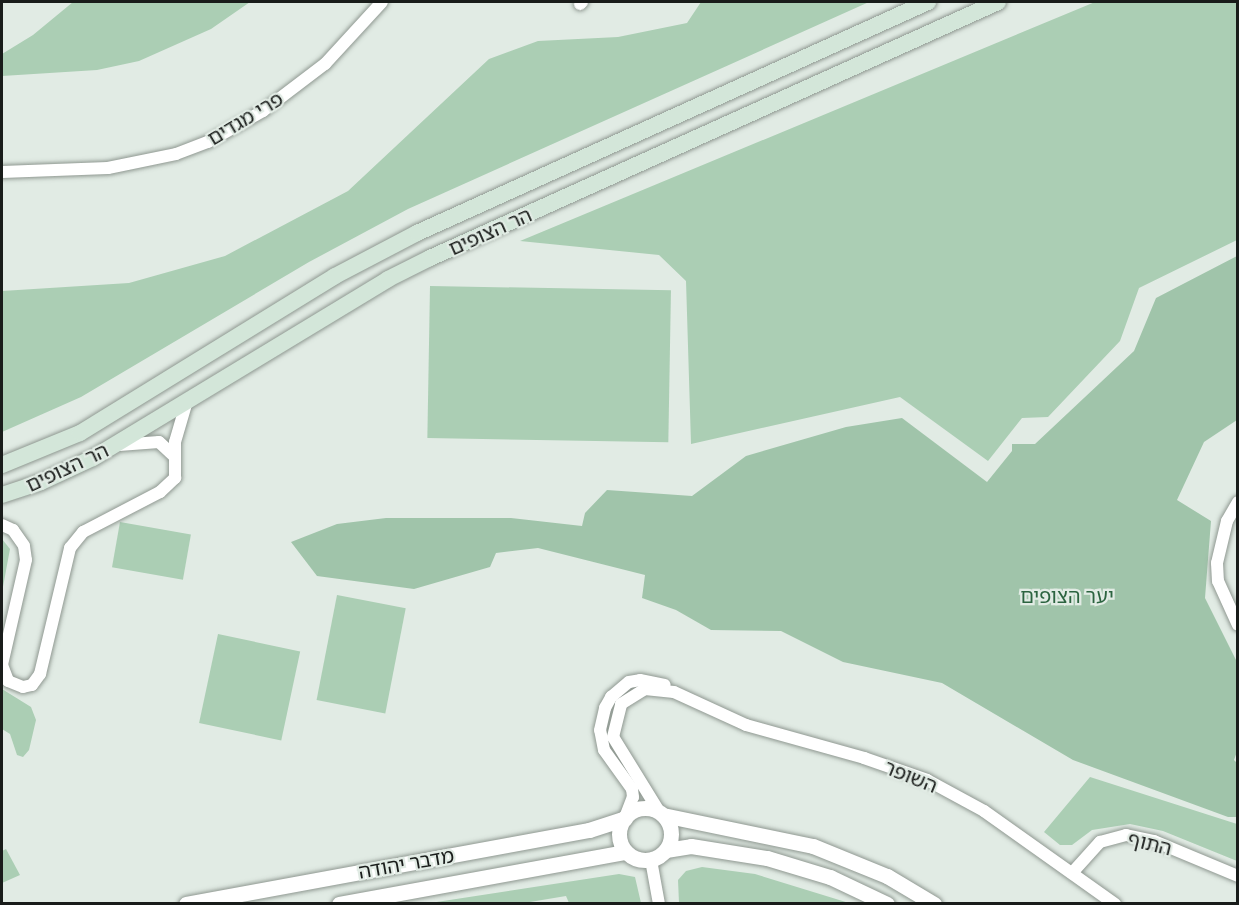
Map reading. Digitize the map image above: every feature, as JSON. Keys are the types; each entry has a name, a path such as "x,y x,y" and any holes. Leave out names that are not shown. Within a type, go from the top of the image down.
{"main road":[{"name":"הר הצופים","path":"2,465 80,433 335,276 417,233 928,2"},
{"name":"הר הצופים","path":"2,495 51,478 111,447 388,279 430,258 998,2"}],"street":[{"name":"פרי מגדים","path":"2,172 108,168 176,154 208,142 263,111 325,64 382,2"},
{"path":"2,525 13,530 24,546 26,560 2,665 8,681 23,687 32,685 40,674 66,557 74,541 94,526 169,484 175,477 178,427 187,400"},
{"path":"111,447 159,442 176,459"},
{"path":"1238,502 1227,521 1217,563 1218,581 1238,625"},
{"name":"השופר","path":"626,816 632,789 604,750 600,730 605,708 619,689 640,680 661,683 684,697"},
{"name":"השופר","path":"662,814 637,772 615,745 614,723 621,704 645,689 666,690 746,725 864,758 927,780 984,811 1115,903"},
{"path":"887,903 830,877 767,858 691,846 666,850 651,860 640,861 625,852 619,831 626,816 646,808 662,814 772,835 821,849 887,876 934,903"},
{"path":"662,814 672,834 666,850"},
{"name":"מדבר יהודה","path":"186,903 589,830 626,816"},
{"name":"התוף","path":"1072,873 1100,842 1111,836 1126,835 1154,841 1238,876"},
{"name":"מדבר יהודה","path":"339,903 625,852"},
{"path":"651,860 659,903"}],"green space":[{"path":"73,2 250,2 211,29 139,61 97,70 2,76 2,54 33,35"},
{"path":"701,2 869,2 408,209 309,262 81,397 2,432 2,291 129,283 225,256 348,191 489,59 538,41 618,37 687,23"},
{"path":"1095,2 1237,2 1237,240 1139,288 1120,341 1048,417 1022,418 988,461 900,397 691,444 686,281 659,255 520,241"},
{"name":"יער הצופים","path":"1237,256 1237,420 1204,442 1177,500 1211,521 1205,598 1237,662 1238,749 1234,760 1237,763 1237,817 1228,817 1073,760 942,683 843,662 781,631 711,630 676,610 642,598 645,575 538,548 496,553 490,567 414,589 317,576 291,542 337,524 386,518 511,518 582,526 585,513 607,490 692,496 746,456 846,427 902,418 987,482 1012,451 1012,444 1035,444 1134,351 1156,298"},
{"path":"430,286 671,290 668,442 427,438"},
{"path":"120,522 191,535 183,580 112,567"},
{"path":"2,539 10,549 2,592"},
{"path":"337,595 406,608 385,713 317,700"},
{"path":"218,634 300,651 281,740 199,723"},
{"path":"2,689 31,707 36,720 29,750 23,757 17,755 10,734 2,729"},
{"path":"1090,777 1237,824 1237,861 1163,831 1130,824 1092,830 1072,845 1060,845 1044,832"},
{"path":"6,849 20,875 2,883 2,851"},
{"path":"702,867 755,874 849,903 679,903 678,880 686,871"},
{"path":"619,874 635,877 641,903 569,903 566,896 524,903 430,903"}]}
